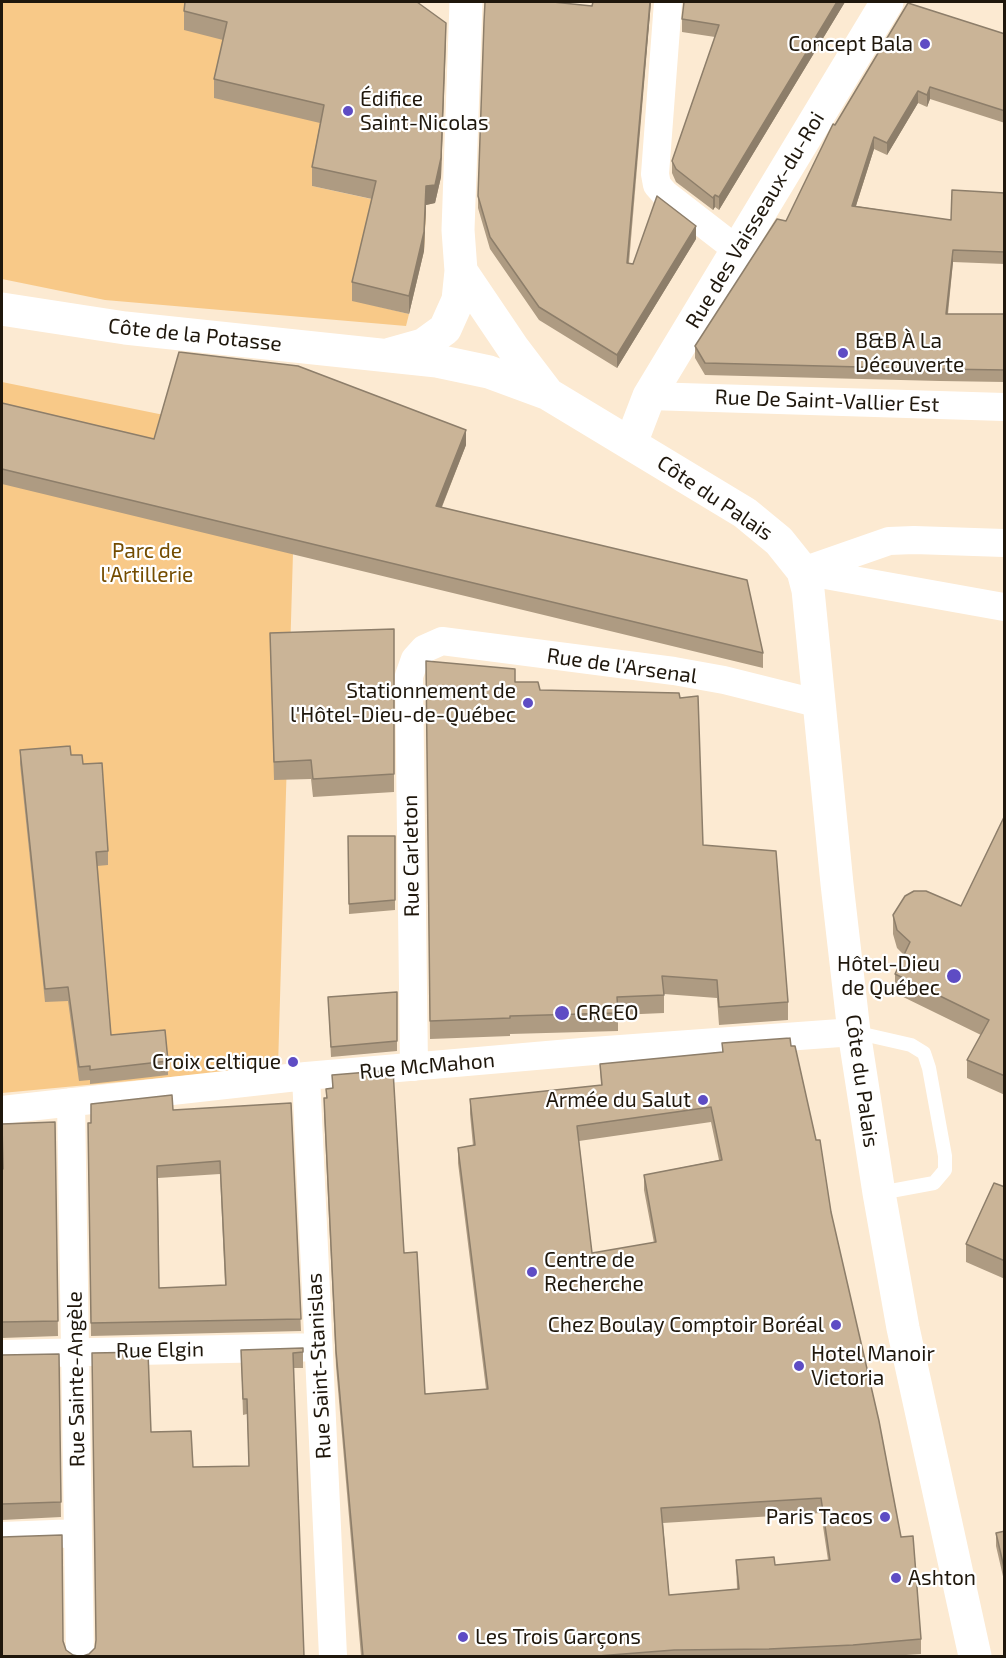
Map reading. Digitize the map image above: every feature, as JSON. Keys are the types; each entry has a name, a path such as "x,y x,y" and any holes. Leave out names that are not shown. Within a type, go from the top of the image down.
{"street":[{"name":"Côte de la Potasse","path":"390,355 423,345 445,329 458,300 461,271 458,230 466,2"},
{"path":"668,2 655,174 657,185 665,194 736,249"},
{"name":"Rue des Vaisseaux-du-Roi","path":"631,443 649,396 887,2"},
{"path":"461,271 527,369 548,394"},
{"name":"Côte de la Potasse","path":"2,309 125,328 437,361 489,372 548,394"},
{"name":"Côte du Palais","path":"548,394 724,499 762,526 786,549 803,571 808,590 854,1032 879,1193 903,1328 975,1656"},
{"name":"Rue De Saint-Vallier Est","path":"649,396 1005,407"},
{"path":"803,571 889,542 914,540 1005,543"},
{"path":"803,571 1005,607"},
{"name":"Rue de l'Arsenal","path":"424,649 442,641 674,671 820,704"},
{"name":"Rue Carleton","path":"414,1067 409,676 415,659 424,649"},
{"name":"Rue McMahon","path":"2,1110 306,1076 593,1051 854,1032"},
{"name":"Rue Saint-Stanislas","path":"306,1076 333,1656"},
{"name":"Rue Sainte-Angèle","path":"71,1102 80,1656"},
{"name":"Rue Elgin","path":"2,1354 318,1347"},
{"path":"2,1536 78,1533"}],"lane":[{"path":"854,1032 910,1045 924,1053 929,1068 945,1155 945,1170 934,1183 879,1193"}],"green space":[{"path":"2,2 188,2 227,41 324,124 312,186 426,211 424,250 367,237 352,300 409,314 406,326 105,300 2,279"},
{"name":"Parc de l'Artillerie","path":"298,381 278,1067 2,1093 2,382 164,415"}],"building":[{"name":"Édifice Saint-Nicolas","path":"185,2 417,2 446,23 441,158 435,185 426,186 424,232 409,296 352,282 376,181 312,167 324,105 214,79 227,22 184,11"},
{"path":"485,2 553,2 592,6 593,2 650,2 627,263 633,264 657,196 696,226 617,355 539,307 490,237 478,196"},
{"path":"684,2 837,2 719,197 715,195 713,198 676,169 672,161 719,25 682,19"},
{"path":"908,3 1005,34 1005,111 930,87 927,95 918,91 887,143 874,137 852,206 951,220 952,190 1005,193 1005,252 953,250 946,314 1005,314 1005,370 705,363 695,346 777,219 786,221 833,124 835,125"},
{"path":"179,352 298,366 466,430 436,506 747,580 763,653 2,469 2,403 154,439"},
{"path":"394,629 394,774 313,779 311,760 274,762 270,633"},
{"name":"CRCEO","path":"426,661 515,669 515,682 538,682 540,690 679,693 680,698 698,696 703,845 776,851 788,1002 719,1007 717,980 662,976 664,995 617,997 618,1013 430,1021"},
{"path":"70,746 71,755 82,755 83,764 102,763 108,851 96,852 111,1035 165,1030 168,1061 90,1070 90,1066 79,1067 68,987 45,989 20,750"},
{"name":"Hôtel-Dieu de Québec","path":"1005,815 1005,1076 967,1060 989,1020 895,974 910,942 897,930 893,915 905,896 914,891 926,891 961,906"},
{"path":"348,836 395,836 395,900 349,904"},
{"path":"397,992 397,1041 331,1047 328,997"},
{"path":"790,1038 791,1046 795,1046 816,1140 820,1140 831,1212 879,1421 901,1537 913,1536 921,1639 853,1645 674,1650 598,1656 363,1656 336,1351 324,1098 327,1098 326,1089 333,1088 332,1075 393,1070 404,1253 417,1252 425,1394 488,1389 458,1148 475,1145 470,1099 602,1085 600,1064 723,1052 722,1043","holes":["711,1107 722,1160 644,1175 656,1242 592,1253 577,1126","821,1498 830,1560 775,1565 774,1557 736,1560 739,1589 669,1595 661,1508"]},
{"path":"172,1095 173,1110 291,1103 301,1319 91,1323 88,1123 91,1123 91,1104","holes":["220,1161 226,1285 159,1288 157,1166"]},
{"path":"55,1122 58,1321 2,1322 2,1124"},
{"path":"994,1183 1005,1187 1005,1261 966,1244"},
{"path":"303,1348 303,1352 293,1353 304,1656 83,1656 95,1648 96,1640 92,1353 148,1352 151,1432 191,1431 193,1467 249,1466 247,1399 243,1399 241,1350"},
{"path":"59,1354 61,1502 2,1504 2,1355"},
{"path":"1005,1531 1005,1572 996,1533"},
{"path":"62,1535 63,1641 66,1650 78,1656 2,1656 2,1537"}],"place":[{"name":"Concept Bala","path":"925,44"},
{"name":"Édifice Saint-Nicolas","path":"348,111"},
{"name":"B&B À La Découverte","path":"843,353"},
{"name":"Stationnement de l'Hôtel-Dieu-de-Québec","path":"528,703"},
{"name":"Hôtel-Dieu de Québec","path":"954,976"},
{"name":"CRCEO","path":"562,1013"},
{"name":"Croix celtique","path":"293,1062"},
{"name":"Armée du Salut","path":"703,1100"},
{"name":"Centre de Recherche","path":"532,1272"},
{"name":"Chez Boulay Comptoir Boréal","path":"836,1325"},
{"name":"Hotel Manoir Victoria","path":"799,1366"},
{"name":"Paris Tacos","path":"885,1517"},
{"name":"Ashton","path":"896,1578"},
{"name":"Les Trois Garçons","path":"463,1637"}]}
